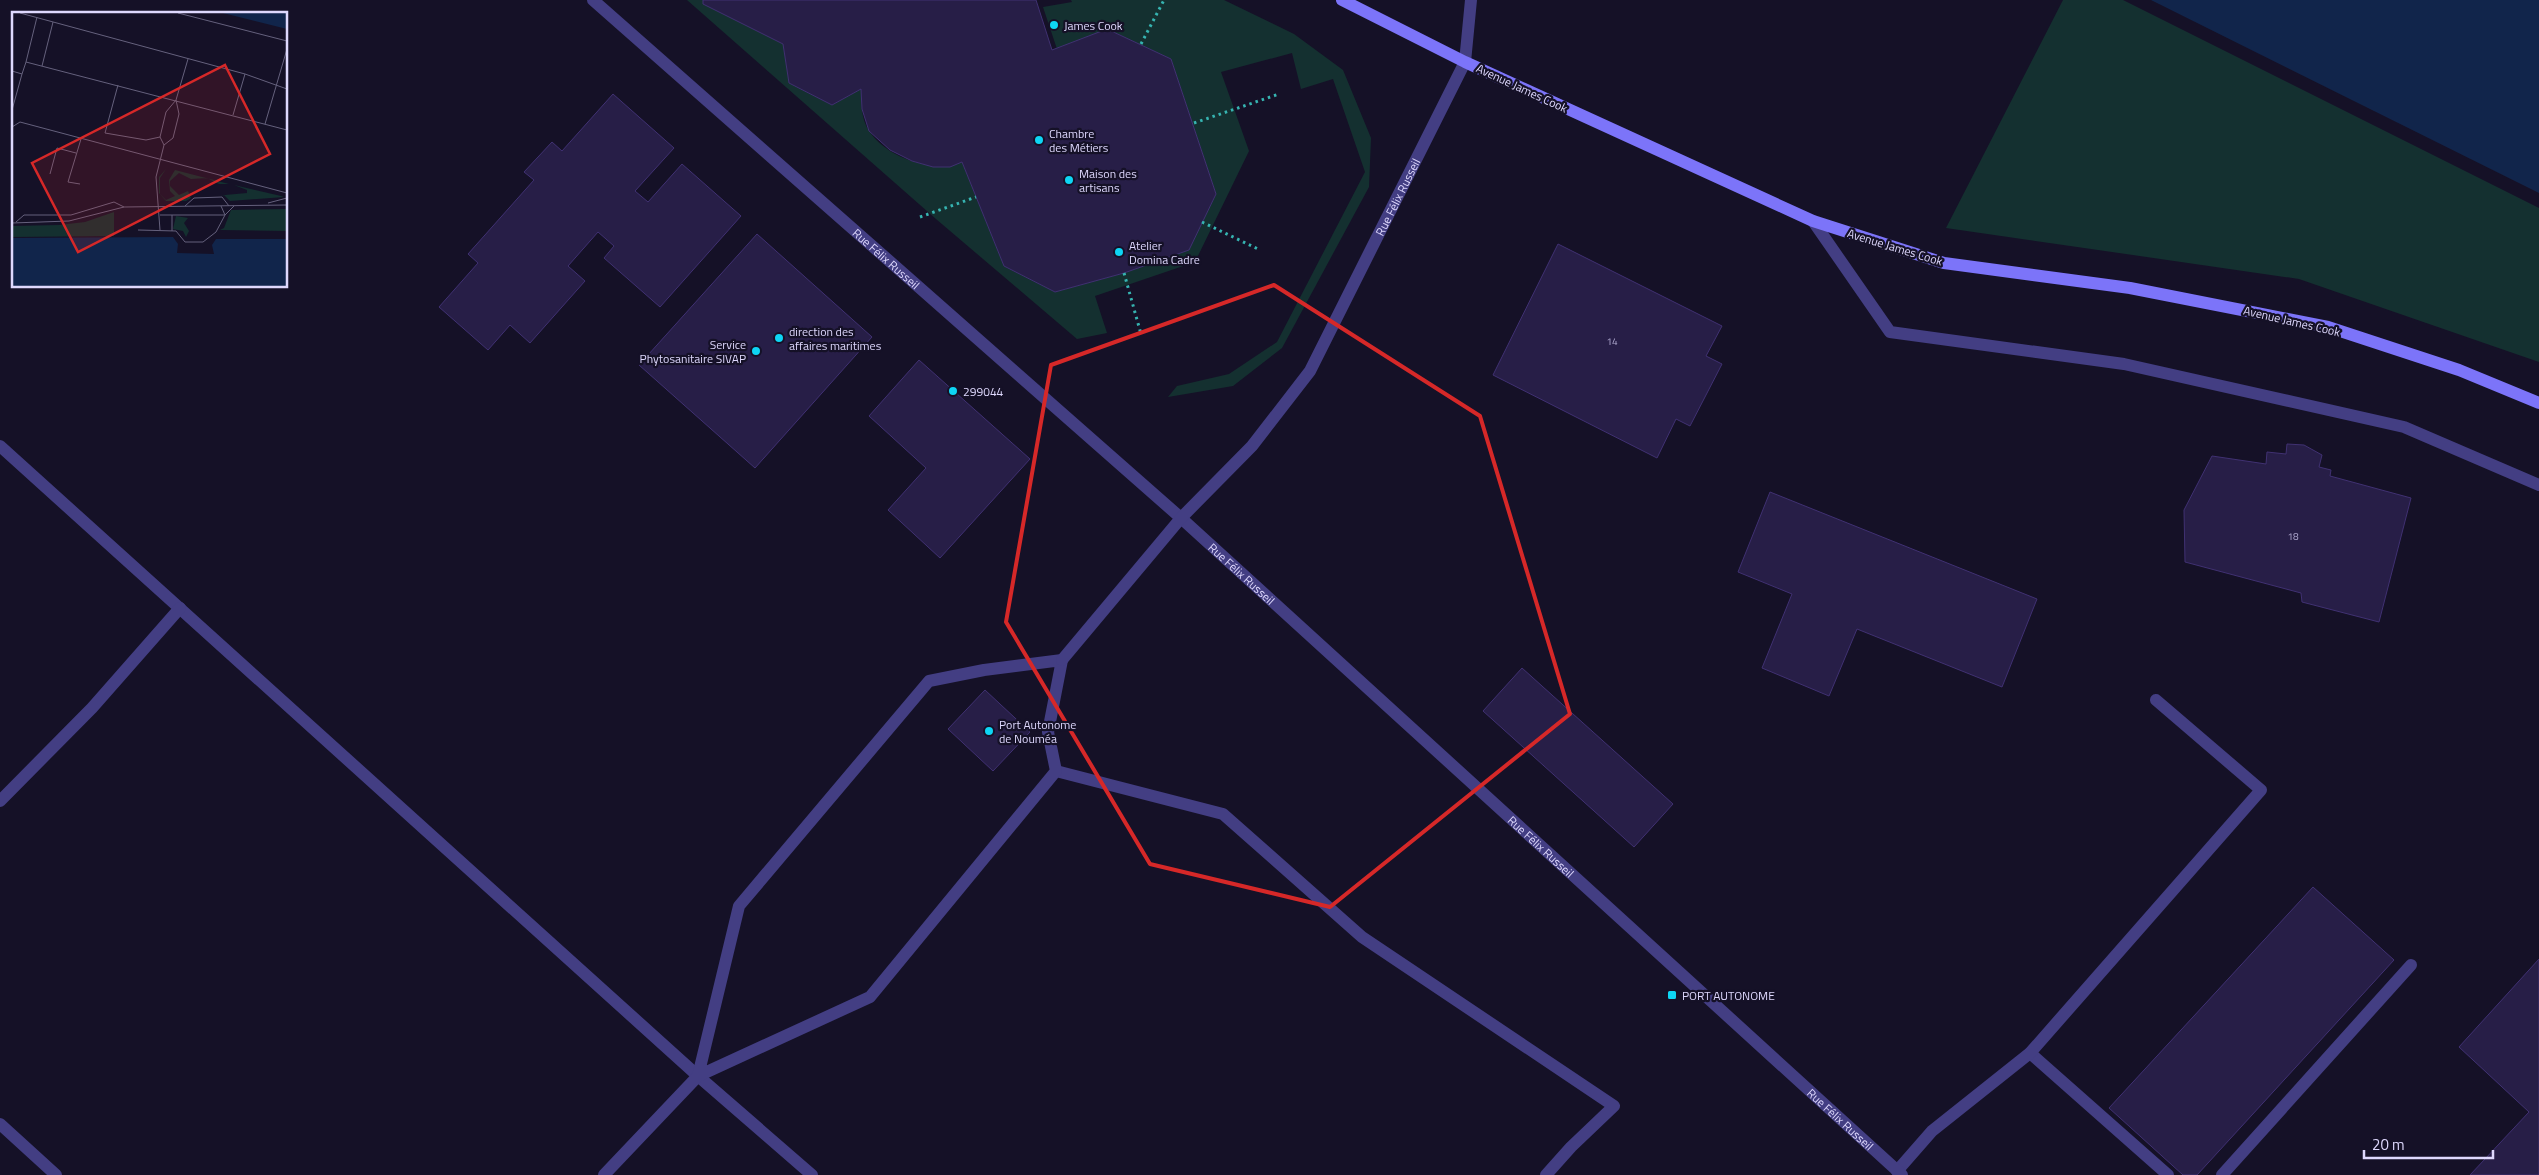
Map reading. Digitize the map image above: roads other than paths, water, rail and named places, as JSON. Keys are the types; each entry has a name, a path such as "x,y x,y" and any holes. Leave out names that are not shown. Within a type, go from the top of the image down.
{"main road":[{"name":"Avenue James Cook","path":"1342,0 1465,62 1812,221 1944,263 2130,288 2328,327 2460,370 2539,403"}],"street":[{"name":"Rue Félix Russeil","path":"593,0 1181,518 1900,1173"},
{"path":"1465,62 1471,0"},
{"name":"Rue Félix Russeil","path":"1062,660 1181,518 1252,446 1310,371 1465,62"},
{"path":"1812,221 1890,332 2124,364 2404,427 2539,485"},
{"path":"0,446 698,1076 812,1175"},
{"path":"0,801 92,708 180,608"},
{"path":"698,1076 739,906 929,682 984,670 1062,660 1048,732 1056,771"},
{"path":"1900,1173 1932,1132 2030,1053 2261,790 2156,700"},
{"path":"604,1175 698,1076 870,997 1056,771"},
{"path":"1056,771 1223,814 1362,938 1614,1106 1571,1147 1546,1175"},
{"path":"2222,1175 2411,965"},
{"path":"2030,1053 2168,1175"},
{"path":"0,1124 56,1175"}],"water":[{"path":"2151,0 2539,0 2539,193"}],"place":[{"name":"James Cook","path":"1054,25"},
{"name":"Chambre des Métiers","path":"1039,140"},
{"name":"Maison des artisans","path":"1069,180"},
{"name":"Atelier Domina Cadre","path":"1119,252"},
{"name":"direction des affaires maritimes","path":"779,338"},
{"name":"Service Phytosanitaire SIVAP","path":"756,351"},
{"name":"299044","path":"953,391"},
{"name":"Port Autonome de Nouméa","path":"989,731"},
{"name":"PORT AUTONOME","path":"1672,995"}]}
